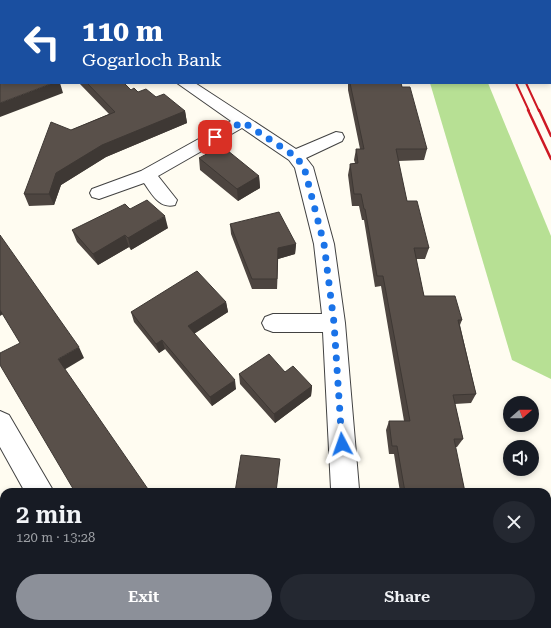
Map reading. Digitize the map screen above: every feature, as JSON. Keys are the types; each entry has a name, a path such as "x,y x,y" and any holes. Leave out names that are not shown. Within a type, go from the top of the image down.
{"street":[{"path":"186,84 295,156 304,167 324,244 334,323 345,488"},
{"path":"99,193 147,175 243,122"},
{"path":"295,156 336,137"},
{"path":"147,175 168,200"},
{"path":"273,323 334,323"},
{"path":"0,423 38,488"}],"green space":[{"path":"430,84 488,84 551,236 551,379 512,360"}],"building":[{"path":"0,84 50,84 0,103"},
{"path":"88,84 125,84 131,90 134,88 138,92 146,89 156,97 164,94 185,111 102,145 56,173 49,194 24,194 51,122 71,130 115,112"},
{"path":"350,84 401,84 402,87 410,87 427,149 396,149 407,201 417,201 429,248 414,248 424,296 455,296 462,320 458,320 476,394 453,395 463,439 454,439 464,488 404,488 397,446 392,446 389,421 410,421 383,276 377,276 365,209 361,194 354,194 350,164 358,163 356,149 364,149"},
{"path":"222,146 259,176 237,189 199,158"},
{"path":"147,200 165,216 128,238 125,235 93,254 72,230 125,204 130,209"},
{"path":"279,212 296,244 278,248 277,279 252,279 230,224"},
{"path":"0,235 79,347 58,359 147,488 73,488 0,365 0,353 20,343 0,310"},
{"path":"197,271 226,302 188,326 235,380 210,397 162,340 156,344 131,312"},
{"path":"269,354 285,372 293,366 312,386 274,414 239,374"},
{"path":"241,455 280,459 276,488 236,488"}],"railway":[{"path":"516,84 529,111"},
{"path":"526,84 539,111"},
{"path":"528,110 551,159"},
{"path":"539,110 551,136"}],"route":[{"path":"215,137 243,122 295,156 304,167 324,244 334,323 342,444"}]}
